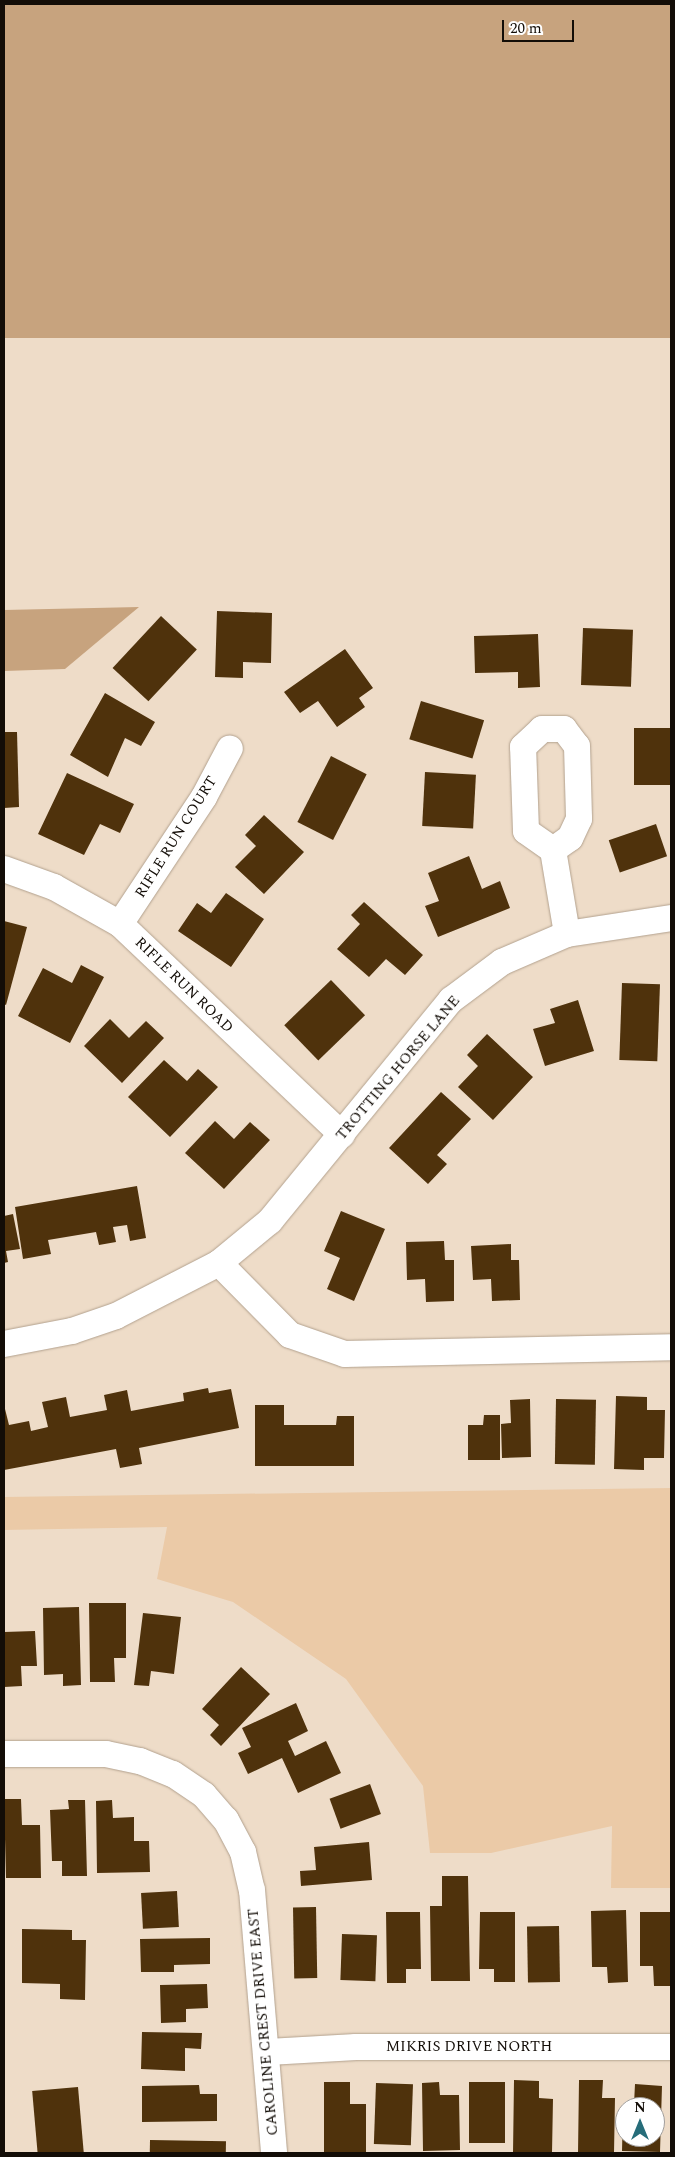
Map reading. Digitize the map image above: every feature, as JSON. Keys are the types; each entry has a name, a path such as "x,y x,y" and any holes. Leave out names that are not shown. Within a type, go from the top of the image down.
{"street":[{"name":"RIFLE RUN COURT","path":"120,924 204,797 230,748"},
{"path":"553,850 566,934"},
{"name":"RIFLE RUN ROAD","path":"4,869 54,887 120,924 342,1135"},
{"name":"TROTTING HORSE LANE","path":"4,1344 72,1332 116,1316 219,1263 270,1221 451,1000 502,962 566,934 671,918"},
{"path":"219,1263 284,1330 322,1348 345,1354 671,1347"},
{"name":"CAROLINE CREST DRIVE EAST","path":"4,1754 106,1754 173,1774 204,1795 226,1820 243,1852 252,1890 268,2052 274,2153"},
{"name":"MIKRIS DRIVE NORTH","path":"268,2052 356,2047 671,2047"}],"shaded area":[{"path":"4,4 671,4 671,338 4,338"},
{"path":"139,607 65,669 4,671 4,610"},
{"path":"671,1488 671,1888 611,1888 612,1826 491,1853 430,1853 423,1786 346,1679 233,1602 157,1579 167,1527 4,1530 4,1497"}],"building":[{"path":"217,611 272,613 271,663 243,662 243,678 215,677"},
{"path":"161,616 197,649 148,701 113,668"},
{"path":"583,628 633,630 631,687 581,685"},
{"path":"538,634 540,687 518,688 518,672 475,673 474,636"},
{"path":"345,649 373,688 359,698 365,707 337,727 318,701 300,713 284,692"},
{"path":"105,693 155,722 141,746 125,738 108,777 70,755"},
{"path":"421,701 484,720 472,759 409,739"},
{"path":"634,728 671,728 671,785 634,785"},
{"path":"4,732 17,732 19,807 4,808"},
{"path":"331,756 367,774 333,840 297,822"},
{"path":"425,772 476,775 473,829 422,826"},
{"path":"67,773 134,804 120,833 100,824 84,855 38,834"},
{"path":"264,815 304,852 264,894 235,867 256,846 245,835"},
{"path":"656,824 667,856 620,872 609,840"},
{"path":"469,856 482,889 500,881 510,908 438,937 425,906 439,901 428,873"},
{"path":"226,893 264,919 231,967 178,931 197,903 211,913"},
{"path":"364,902 423,955 405,975 386,959 369,977 337,949 360,924 351,915"},
{"path":"4,921 27,927 6,1005 4,1004"},
{"path":"81,965 104,977 70,1043 18,1016 43,968 72,983"},
{"path":"331,980 365,1015 318,1060 284,1025"},
{"path":"622,983 660,984 657,1061 619,1060"},
{"path":"578,1000 594,1051 545,1066 533,1029 555,1023 550,1009"},
{"path":"110,1019 129,1038 146,1021 164,1038 122,1083 84,1046"},
{"path":"487,1034 533,1077 493,1120 458,1087 478,1066 467,1055"},
{"path":"164,1060 187,1081 198,1069 218,1087 170,1137 128,1097"},
{"path":"441,1092 471,1119 437,1155 447,1164 428,1184 389,1148"},
{"path":"215,1121 234,1139 250,1122 270,1140 224,1189 185,1153"},
{"path":"137,1186 146,1238 130,1241 127,1225 113,1227 116,1242 99,1245 96,1232 48,1240 51,1254 23,1259 15,1207"},
{"path":"341,1211 385,1229 354,1301 327,1289 340,1258 324,1251"},
{"path":"13,1214 20,1249 6,1251 8,1262 4,1263 4,1216"},
{"path":"444,1241 445,1260 454,1260 454,1301 426,1302 425,1279 407,1280 406,1242"},
{"path":"511,1244 511,1260 519,1260 520,1300 492,1301 491,1279 473,1280 471,1246"},
{"path":"208,1388 209,1393 231,1389 239,1428 139,1448 142,1464 120,1468 116,1449 4,1470 4,1405 9,1425 29,1421 31,1431 48,1427 42,1402 66,1397 70,1417 107,1410 104,1395 127,1390 131,1411 184,1401 183,1393"},
{"path":"616,1396 647,1397 647,1410 665,1410 664,1458 644,1458 644,1470 614,1469"},
{"path":"530,1399 531,1457 502,1458 501,1424 511,1423 510,1400"},
{"path":"556,1399 596,1400 595,1465 555,1464"},
{"path":"255,1405 284,1405 284,1425 336,1425 337,1416 354,1416 354,1466 255,1466"},
{"path":"484,1415 500,1415 500,1460 468,1460 468,1425 483,1425"},
{"path":"89,1603 126,1603 126,1658 114,1658 115,1682 90,1682"},
{"path":"79,1607 81,1685 63,1686 63,1674 44,1675 43,1608"},
{"path":"143,1613 181,1617 174,1674 151,1671 149,1686 134,1685"},
{"path":"35,1631 37,1666 21,1666 22,1686 4,1687 4,1632"},
{"path":"241,1667 270,1694 221,1746 210,1735 219,1725 202,1709"},
{"path":"296,1703 308,1731 288,1741 295,1756 326,1741 341,1773 298,1793 282,1758 248,1774 238,1753 251,1747 242,1728"},
{"path":"370,1784 381,1814 341,1829 330,1799"},
{"path":"4,1799 21,1799 22,1825 40,1825 41,1878 6,1878"},
{"path":"68,1800 85,1800 87,1876 62,1876 62,1861 52,1861 50,1810 69,1809"},
{"path":"112,1800 113,1818 134,1817 134,1841 149,1841 150,1872 97,1873 96,1801"},
{"path":"369,1842 372,1880 301,1886 300,1871 316,1870 314,1847"},
{"path":"442,1876 468,1876 470,1981 431,1981 430,1906 442,1906"},
{"path":"177,1891 179,1927 143,1929 141,1893"},
{"path":"293,1907 316,1907 317,1978 294,1978"},
{"path":"626,1910 628,1982 608,1983 607,1967 592,1967 591,1911"},
{"path":"386,1912 420,1912 421,1969 406,1969 406,1983 387,1983"},
{"path":"480,1912 515,1912 515,1982 494,1982 494,1969 479,1969"},
{"path":"640,1912 671,1912 671,1986 654,1986 653,1966 640,1966"},
{"path":"559,1926 560,1982 528,1983 527,1927"},
{"path":"22,1929 72,1930 72,1940 86,1940 85,2000 60,1999 60,1984 22,1983"},
{"path":"342,1934 377,1935 375,1981 340,1980"},
{"path":"210,1938 210,1964 174,1965 174,1972 141,1972 140,1939"},
{"path":"207,1984 208,2008 186,2009 186,2022 161,2023 160,1985"},
{"path":"142,2032 202,2033 201,2049 185,2048 185,2071 141,2069"},
{"path":"514,2080 539,2081 539,2098 553,2099 552,2153 513,2153"},
{"path":"579,2080 603,2080 602,2098 615,2098 614,2153 578,2153"},
{"path":"324,2082 350,2082 350,2104 366,2104 366,2153 324,2153"},
{"path":"439,2082 440,2095 459,2095 460,2150 423,2151 422,2083"},
{"path":"469,2082 505,2082 505,2143 469,2143"},
{"path":"376,2083 413,2084 411,2145 374,2144"},
{"path":"635,2084 662,2086 662,2097 634,2097"},
{"path":"199,2085 200,2094 217,2094 217,2121 142,2122 142,2086"},
{"path":"78,2087 84,2153 38,2153 32,2091"},
{"path":"150,2140 226,2141 226,2153 150,2153"},
{"path":"622,2147 660,2147 660,2152 622,2151"}]}
